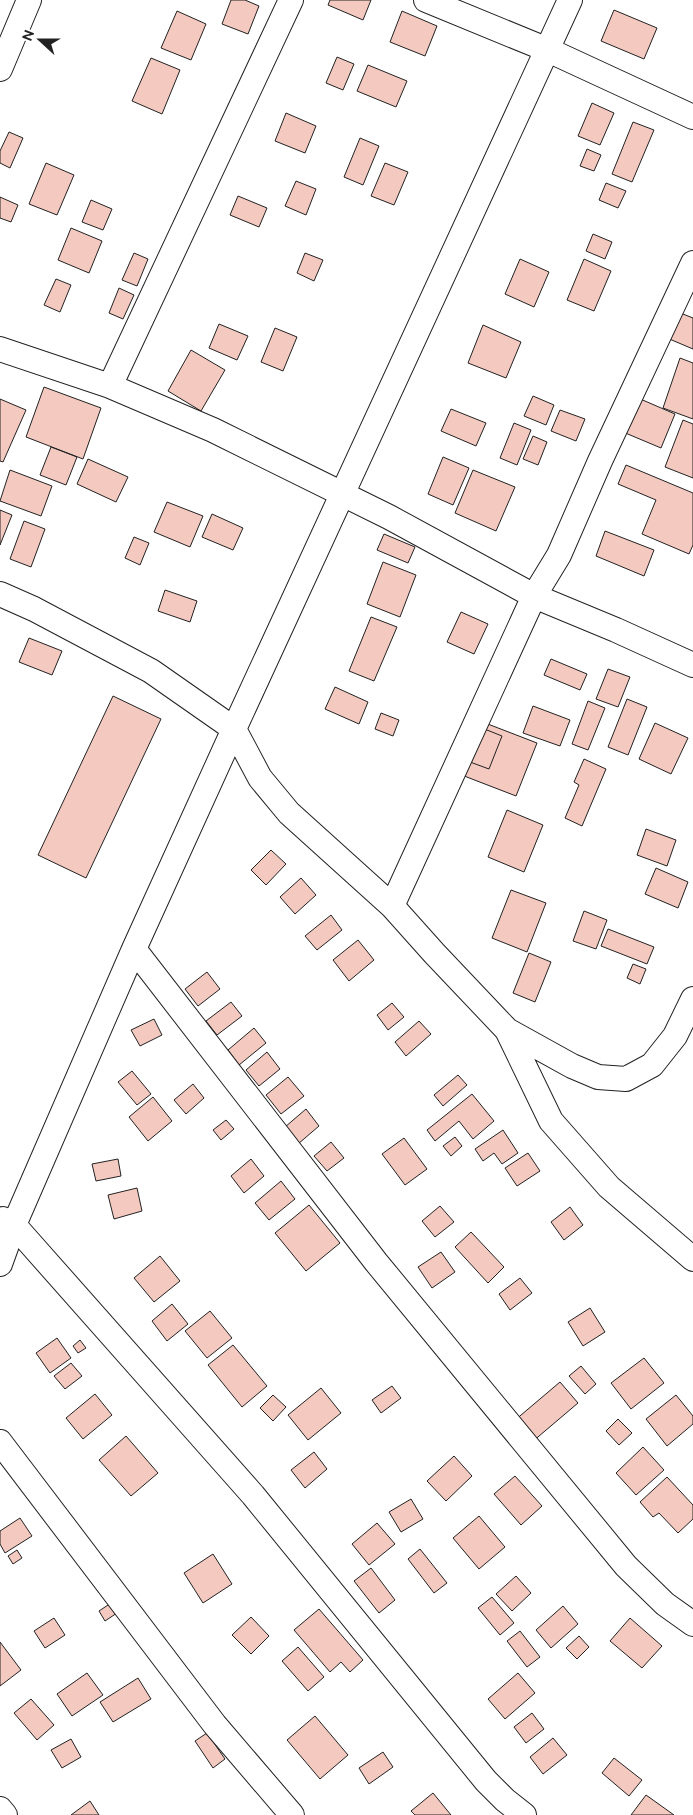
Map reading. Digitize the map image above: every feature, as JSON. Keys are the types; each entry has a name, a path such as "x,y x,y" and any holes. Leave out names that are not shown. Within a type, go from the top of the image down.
{"street":[{"path":"0,69 29,0"},
{"path":"110,386 291,0"},
{"path":"426,0 548,50 693,116"},
{"path":"0,1264 7,1221 134,950 342,493 570,0"},
{"path":"392,906 534,596 559,555 600,461 693,263"},
{"path":"0,349 110,386 213,430 342,493 534,596 693,665"},
{"path":"0,594 34,608 152,671 234,729 260,778 289,814 392,906 507,1030 572,1066 598,1077 626,1079 652,1065 674,1036 693,999"},
{"path":"134,950 376,1262 620,1558 665,1604 693,1624"},
{"path":"507,1030 551,1121 608,1187 693,1259"},
{"path":"7,1221 254,1495 486,1781 524,1815"},
{"path":"0,1442 216,1725 292,1815"},
{"path":"0,1809 5,1815"}],"building":[{"path":"231,0 245,0 259,6 248,34 222,24"},
{"path":"330,0 371,0 363,20 328,5"},
{"path":"614,10 657,28 644,59 601,41"},
{"path":"177,11 206,24 191,60 161,48"},
{"path":"402,11 437,26 425,56 390,42"},
{"path":"337,57 354,64 343,90 326,83"},
{"path":"151,58 180,70 162,114 132,101"},
{"path":"368,65 407,81 396,107 357,91"},
{"path":"592,103 614,113 600,145 578,136"},
{"path":"286,113 316,126 305,153 275,141"},
{"path":"633,122 654,130 632,182 612,174"},
{"path":"9,132 23,138 10,168 0,163 0,151"},
{"path":"360,138 379,146 363,185 344,177"},
{"path":"587,149 601,155 594,171 580,166"},
{"path":"46,163 74,175 57,215 29,204"},
{"path":"385,163 408,172 394,205 371,196"},
{"path":"296,181 316,189 306,215 285,206"},
{"path":"606,183 626,191 618,208 599,200"},
{"path":"238,196 267,208 259,227 230,215"},
{"path":"0,197 18,205 11,222 0,218"},
{"path":"91,200 112,209 103,230 82,222"},
{"path":"71,228 102,241 89,273 58,260"},
{"path":"593,234 612,242 605,259 586,251"},
{"path":"134,253 148,259 137,286 122,280"},
{"path":"305,253 323,260 314,281 297,273"},
{"path":"520,259 549,272 534,307 505,294"},
{"path":"584,259 611,271 594,311 567,300"},
{"path":"56,279 71,285 60,312 44,305"},
{"path":"119,288 134,295 123,319 109,313"},
{"path":"678,312 693,318 693,349 667,338"},
{"path":"219,324 248,336 237,360 209,348"},
{"path":"483,325 521,342 506,378 468,363"},
{"path":"275,328 297,337 283,371 261,362"},
{"path":"191,350 225,370 201,411 168,391"},
{"path":"680,358 693,363 693,419 663,408"},
{"path":"44,387 101,408 83,459 26,437"},
{"path":"533,396 554,405 546,425 524,416"},
{"path":"638,398 675,414 661,448 623,432"},
{"path":"0,399 26,410 3,462 0,461"},
{"path":"451,409 486,423 476,446 441,431"},
{"path":"560,410 585,419 576,441 551,431"},
{"path":"683,420 693,424 693,478 665,467"},
{"path":"514,423 531,430 517,465 500,458"},
{"path":"533,436 547,442 538,465 523,459"},
{"path":"51,447 77,457 66,485 40,475"},
{"path":"443,457 469,468 453,505 428,494"},
{"path":"88,459 128,477 116,502 77,484"},
{"path":"626,465 693,493 693,545 689,554 642,534 656,500 618,484"},
{"path":"10,470 52,486 41,516 0,501"},
{"path":"473,470 515,487 496,531 455,513"},
{"path":"167,502 203,516 190,547 154,532"},
{"path":"0,510 12,515 0,545"},
{"path":"212,514 243,528 233,550 202,537"},
{"path":"24,521 45,529 31,567 10,559"},
{"path":"605,531 654,550 644,576 596,556"},
{"path":"384,534 415,547 408,563 377,550"},
{"path":"134,537 149,543 140,565 125,558"},
{"path":"383,562 416,575 400,617 367,604"},
{"path":"165,590 197,601 190,622 158,611"},
{"path":"461,612 488,624 474,654 447,642"},
{"path":"371,617 397,627 374,681 349,671"},
{"path":"29,638 62,651 52,675 19,662"},
{"path":"551,659 587,674 580,690 544,675"},
{"path":"608,669 630,677 618,707 596,699"},
{"path":"335,687 368,702 359,724 325,709"},
{"path":"113,696 161,719 86,878 38,855"},
{"path":"627,699 647,707 628,755 608,747"},
{"path":"588,701 605,708 588,750 572,744"},
{"path":"533,706 570,720 560,746 523,733"},
{"path":"381,713 399,720 393,736 375,729"},
{"path":"480,721 537,743 516,796 459,774"},
{"path":"655,723 688,738 671,774 639,759"},
{"path":"482,728 502,736 489,769 470,762"},
{"path":"584,759 606,769 582,826 565,818 579,785 574,782"},
{"path":"507,810 543,825 524,872 488,857"},
{"path":"646,829 676,840 667,866 637,855"},
{"path":"271,850 286,864 266,885 251,870"},
{"path":"656,868 688,882 678,908 645,894"},
{"path":"301,878 316,895 295,914 280,897"},
{"path":"511,890 546,903 527,952 492,938"},
{"path":"584,911 607,920 596,949 573,941"},
{"path":"331,915 342,930 317,950 305,936"},
{"path":"608,929 654,947 647,964 601,946"},
{"path":"358,940 374,960 349,981 333,960"},
{"path":"529,953 551,962 535,1002 513,993"},
{"path":"633,964 646,969 640,984 627,978"},
{"path":"207,972 220,989 198,1006 185,989"},
{"path":"231,1002 242,1016 217,1035 206,1021"},
{"path":"392,1003 404,1017 388,1030 377,1015"},
{"path":"154,1019 162,1035 140,1046 131,1030"},
{"path":"419,1021 431,1034 406,1056 395,1042"},
{"path":"254,1028 266,1043 239,1065 228,1050"},
{"path":"267,1052 280,1069 259,1086 246,1070"},
{"path":"132,1071 151,1094 137,1105 118,1082"},
{"path":"458,1075 467,1085 443,1106 434,1095"},
{"path":"288,1077 304,1096 281,1114 266,1095"},
{"path":"193,1084 204,1098 186,1114 174,1100"},
{"path":"472,1094 494,1121 473,1139 459,1121 435,1141 427,1130"},
{"path":"153,1097 172,1121 148,1141 129,1117"},
{"path":"306,1109 319,1126 298,1144 285,1127"},
{"path":"226,1120 234,1129 221,1140 213,1130"},
{"path":"503,1130 518,1153 502,1164 494,1153 483,1161 475,1149"},
{"path":"455,1137 462,1146 451,1156 443,1146"},
{"path":"404,1138 427,1169 405,1185 382,1154"},
{"path":"331,1142 344,1158 327,1171 314,1156"},
{"path":"528,1153 540,1171 517,1186 505,1168"},
{"path":"118,1159 121,1176 96,1181 92,1164"},
{"path":"251,1159 264,1176 244,1193 231,1176"},
{"path":"281,1181 295,1199 269,1220 255,1203"},
{"path":"137,1188 142,1211 114,1219 108,1195"},
{"path":"309,1205 340,1243 306,1271 275,1233"},
{"path":"440,1206 454,1222 435,1237 422,1221"},
{"path":"570,1207 583,1225 564,1240 551,1222"},
{"path":"471,1232 504,1267 488,1283 455,1247"},
{"path":"441,1252 455,1272 432,1288 418,1267"},
{"path":"160,1256 180,1281 154,1302 134,1278"},
{"path":"520,1278 532,1293 510,1310 499,1294"},
{"path":"172,1304 188,1324 167,1341 152,1321"},
{"path":"590,1308 605,1332 583,1346 568,1322"},
{"path":"210,1311 232,1338 207,1358 185,1331"},
{"path":"57,1338 71,1358 50,1373 36,1353"},
{"path":"80,1340 86,1348 78,1353 73,1346"},
{"path":"233,1345 267,1386 242,1407 208,1365"},
{"path":"644,1358 664,1383 631,1409 611,1383"},
{"path":"71,1363 82,1376 65,1389 54,1376"},
{"path":"581,1366 596,1384 585,1394 569,1376"},
{"path":"560,1382 578,1403 532,1442 514,1421"},
{"path":"392,1386 401,1398 381,1413 372,1400"},
{"path":"321,1388 341,1413 308,1440 288,1415"},
{"path":"95,1394 112,1415 83,1439 66,1418"},
{"path":"273,1395 286,1407 273,1421 260,1408"},
{"path":"676,1395 693,1416 693,1424 667,1446 646,1419"},
{"path":"618,1419 632,1433 619,1445 606,1431"},
{"path":"126,1436 158,1473 131,1496 99,1460"},
{"path":"643,1447 664,1470 636,1495 616,1473"},
{"path":"314,1452 327,1469 305,1488 291,1470"},
{"path":"454,1456 472,1476 446,1501 427,1481"},
{"path":"515,1476 542,1506 521,1525 494,1494"},
{"path":"667,1477 693,1505 693,1519 678,1533 659,1513 653,1517 640,1502"},
{"path":"411,1499 423,1519 401,1532 389,1512"},
{"path":"479,1516 505,1547 479,1569 453,1538"},
{"path":"20,1518 32,1536 5,1553 0,1544 0,1531"},
{"path":"377,1523 395,1544 369,1565 352,1544"},
{"path":"420,1549 447,1583 434,1593 408,1559"},
{"path":"17,1550 22,1558 13,1564 8,1556"},
{"path":"213,1554 232,1584 203,1603 184,1573"},
{"path":"371,1568 395,1600 379,1613 354,1581"},
{"path":"516,1576 531,1593 512,1611 496,1594"},
{"path":"492,1597 514,1623 500,1635 478,1608"},
{"path":"111,1603 117,1613 105,1621 99,1611"},
{"path":"563,1606 578,1624 551,1648 536,1630"},
{"path":"319,1609 363,1660 350,1672 341,1662 330,1672 294,1630"},
{"path":"251,1617 269,1636 251,1654 232,1635"},
{"path":"54,1618 65,1635 45,1648 34,1631"},
{"path":"630,1618 662,1646 642,1668 610,1641"},
{"path":"520,1631 540,1657 527,1667 507,1641"},
{"path":"579,1636 589,1647 577,1659 566,1648"},
{"path":"0,1642 21,1670 0,1686"},
{"path":"298,1647 324,1677 308,1691 282,1661"},
{"path":"87,1673 103,1695 72,1716 57,1694"},
{"path":"518,1673 535,1693 505,1719 488,1699"},
{"path":"138,1678 151,1699 113,1722 100,1702"},
{"path":"31,1699 54,1725 37,1740 14,1713"},
{"path":"532,1713 544,1729 526,1743 514,1727"},
{"path":"315,1716 348,1755 320,1779 287,1740"},
{"path":"207,1733 225,1759 213,1768 195,1741"},
{"path":"553,1738 567,1755 543,1774 530,1757"},
{"path":"71,1739 81,1757 62,1768 51,1750"},
{"path":"383,1752 393,1767 369,1784 359,1768"},
{"path":"614,1758 642,1780 629,1796 602,1773"},
{"path":"433,1793 451,1815 415,1815 411,1811"},
{"path":"646,1795 674,1815 631,1815"},
{"path":"90,1801 99,1815 71,1815"}]}
